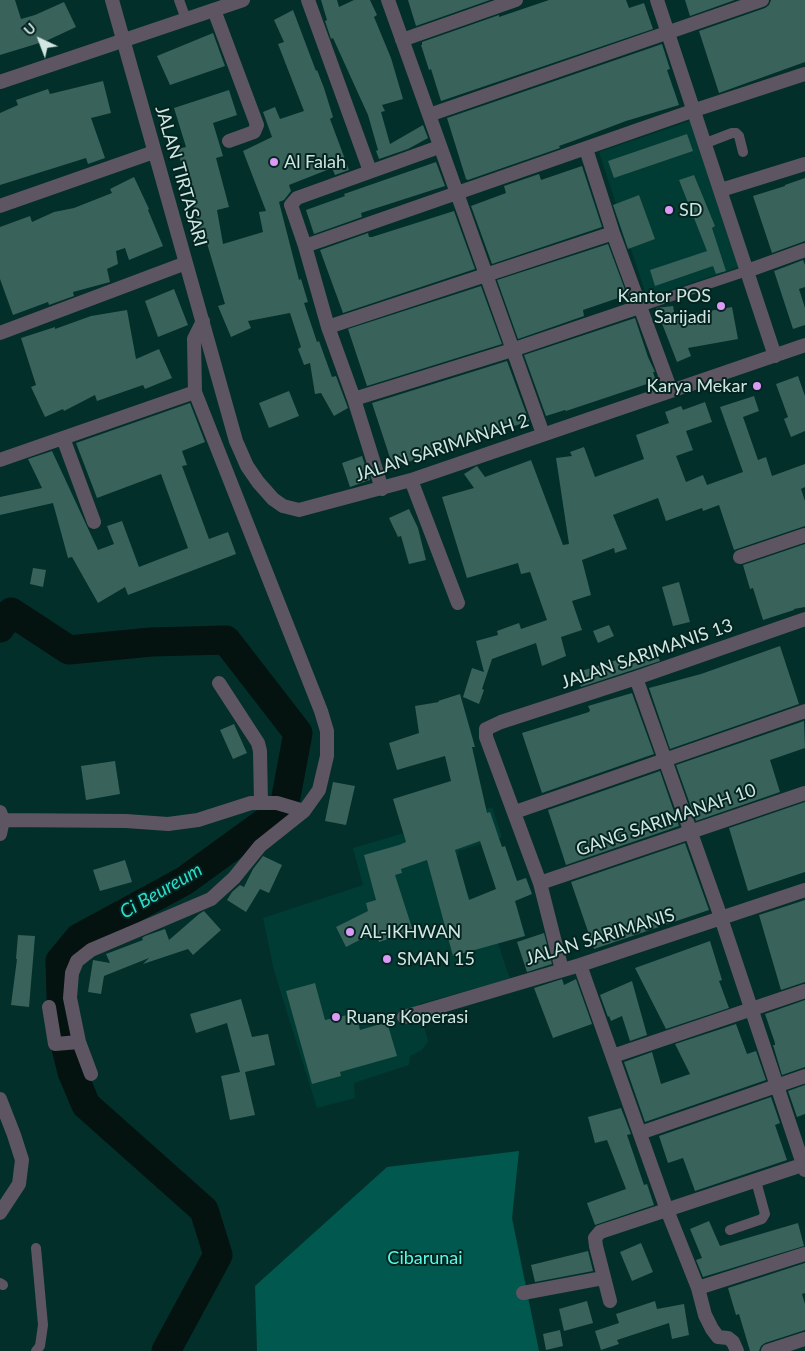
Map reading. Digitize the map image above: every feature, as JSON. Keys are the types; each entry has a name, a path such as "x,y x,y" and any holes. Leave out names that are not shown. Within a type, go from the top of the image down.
{"street":[{"name":"JALAN TIRTASARI","path":"112,0 203,321"},
{"path":"0,82 243,0"},
{"path":"308,0 370,171"},
{"path":"388,0 543,434"},
{"path":"402,40 516,0"},
{"path":"657,0 706,143 775,356"},
{"path":"428,114 762,0"},
{"path":"214,10 257,126 254,132 229,141"},
{"path":"305,246 695,110 805,74"},
{"path":"382,489 354,398 328,327 292,208 294,200 439,147"},
{"path":"586,149 613,233 671,391"},
{"path":"0,206 154,152"},
{"path":"721,190 805,164"},
{"path":"328,327 613,233"},
{"path":"747,271 805,250"},
{"path":"0,333 186,263"},
{"path":"354,398 512,350 639,306"},
{"path":"91,1074 70,1043 72,972 77,961 91,950 211,899 234,878 260,846 304,811 319,790 327,756 326,731 321,711 195,392 194,339 203,321"},
{"name":"JALAN SARIMANAH 2","path":"203,321 236,441 247,466 273,499 284,506 299,510 411,480 805,345"},
{"path":"0,460 195,392"},
{"path":"63,438 94,522"},
{"path":"411,480 458,604"},
{"path":"740,557 805,535"},
{"name":"JALAN SARIMANIS 13","path":"515,812 486,737 486,729 501,722 805,620"},
{"path":"610,1301 596,1246 595,1238 600,1232 804,1166 636,678"},
{"path":"219,682 258,743 261,803"},
{"path":"562,970 540,883 515,812 805,711"},
{"name":"GANG SARIMANAH 10","path":"540,883 805,793"},
{"path":"0,834 2,816 168,824 198,820 251,803 283,805 304,811"},
{"name":"JALAN SARIMANIS","path":"404,1017 580,965 805,890"},
{"path":"580,965 667,1210 698,1288 705,1314 712,1330 718,1337 728,1338 733,1342 736,1351"},
{"path":"613,1056 805,991"},
{"path":"49,1007 54,1044 70,1043"},
{"path":"640,1133 805,1076"},
{"path":"0,1099 22,1160 19,1184 0,1213"},
{"path":"698,1288 805,1254"},
{"path":"523,1293 604,1278"},
{"path":"768,1351 805,1339"}],"lane":[{"path":"179,0 186,19"},
{"path":"706,143 732,133 739,136 743,152"},
{"path":"639,306 747,271"},
{"path":"730,1230 762,1219 765,1214 756,1181"},
{"path":"36,1248 43,1325 40,1346 36,1351"}],"shaded area":[{"name":"SD","path":"690,121 739,267 647,298 599,152"},
{"name":"SMAN 15","path":"492,807 502,837 459,851 453,880 467,893 498,943 510,979 419,1004 428,1042 422,1050 410,1056 409,1065 354,1083 355,1098 317,1108 274,971 263,918 363,885 353,848"}],"green space":[{"name":"Cibarunai","path":"519,1151 512,1218 539,1351 257,1351 255,1286 387,1167"}],"building":[{"path":"0,0 15,0 21,19 64,2 76,27 46,41 0,55"},
{"path":"321,0 337,0 339,7 354,0 370,0 377,15 374,17 391,58 403,99 382,105 385,111 381,112 390,144 423,125 428,138 408,149 379,159 368,115 333,38 331,39"},
{"path":"408,0 490,0 416,26"},
{"path":"549,0 626,0 629,8 644,3 653,29 441,101 431,69 429,70 421,45 422,42"},
{"path":"685,0 735,0 690,16"},
{"path":"771,0 805,0 805,62 719,93 699,31 765,8"},
{"path":"293,10 324,88 333,117 330,119 349,170 335,175 332,168 289,185 291,191 284,200 279,202 299,280 301,279 308,302 304,303 317,342 319,341 332,377 336,376 348,408 334,416 321,393 315,394 310,363 304,365 298,349 301,347 290,313 248,321 251,328 231,337 218,306 225,304 206,240 197,242 194,226 198,225 177,149 186,147 174,108 229,90 237,115 213,123 223,156 216,158 229,207 217,210 223,244 263,232 259,212 266,211 243,151 272,137 263,112 275,107 280,119 304,111 278,44 284,42 274,20"},
{"path":"213,33 225,66 170,85 157,56"},
{"path":"662,44 670,69 667,70 679,105 626,121 559,146 560,148 468,180 466,179 447,118"},
{"path":"103,81 111,113 91,118 105,158 88,164 86,158 0,185 0,113 18,105 16,100 48,89 50,94"},
{"path":"687,134 693,151 614,178 608,161"},
{"path":"436,162 445,186 361,213 362,217 314,234 306,210 345,196 344,194"},
{"path":"582,166 602,227 492,264 471,206 506,193 504,186 539,174 541,180"},
{"path":"694,175 715,226 712,228 726,271 716,274 713,266 655,286 650,270 707,251 679,180"},
{"path":"134,177 163,246 129,260 125,248 116,251 118,264 107,269 110,282 73,292 74,296 49,305 48,302 13,315 0,279 0,227 30,216 32,222 54,212 74,208 112,193 110,189"},
{"path":"805,178 805,241 772,253 753,196"},
{"path":"639,195 655,239 628,249 613,205"},
{"path":"454,211 475,269 343,313 320,250 368,233 369,237 372,237"},
{"path":"608,244 627,295 583,310 584,316 518,339 497,280"},
{"path":"803,260 805,265 805,287 799,289 805,308 805,325 793,329 774,271"},
{"path":"481,286 502,344 367,386 348,329"},
{"path":"174,289 188,325 158,337 145,301"},
{"path":"673,306 675,317 732,307 738,339 688,348 691,356 677,362 656,308"},
{"path":"127,310 136,359 159,349 172,378 145,389 143,385 97,401 95,395 64,411 63,409 45,417 31,387 36,385 21,338 55,327 55,329 91,316"},
{"path":"635,318 655,372 653,372 656,381 546,416 524,355"},
{"path":"507,361 529,421 393,467 372,403"},
{"path":"798,376 805,396 805,431 791,437 784,419 788,417 776,384"},
{"path":"289,391 299,416 269,428 259,403"},
{"path":"754,396 759,411 743,417 758,460 766,457 772,476 805,464 805,487 801,489 805,501 805,526 734,550 719,505 703,511 702,508 666,521 658,498 613,515 627,549 615,553 614,548 582,560 591,595 572,601 582,630 561,637 566,656 542,666 536,643 492,659 479,704 463,697 472,668 484,672 476,641 498,635 497,631 519,623 521,629 547,620 530,572 521,574 518,563 467,578 442,497 474,488 464,474 477,466 485,477 531,460 563,545 569,544 556,458 572,456 570,452 584,447 595,477 644,459 636,435 669,423 665,412 681,406 683,410 705,402 712,422 686,431 693,450 676,456 686,482 703,475 707,485 743,472 720,407"},
{"path":"190,403 205,442 182,451 187,465 182,466 209,539 228,532 236,554 128,595 125,587 98,603 72,557 68,558 53,503 0,515 0,497 42,488 28,459 52,451 98,550 114,544 107,526 122,521 139,567 188,548 161,474 97,498 76,443"},
{"path":"362,456 370,480 350,487 342,463"},
{"path":"409,509 418,528 426,560 409,564 401,536 398,537 389,518"},
{"path":"805,544 805,607 763,620 753,588 750,589 743,565"},
{"path":"33,568 46,570 43,587 30,584"},
{"path":"679,582 690,622 673,626 662,587"},
{"path":"609,625 614,636 598,643 593,631"},
{"path":"780,646 799,704 670,749 649,688 701,674"},
{"path":"657,654 660,661 581,687 575,673 626,657 627,662"},
{"path":"632,693 654,754 542,793 522,733 589,712 588,706"},
{"path":"460,694 475,747 472,747 487,813 490,812 502,847 505,846 517,881 526,878 532,894 515,901 525,936 453,956 427,860 401,869 402,873 395,875 413,931 379,942 375,932 346,947 336,927 368,911 366,903 376,900 364,855 406,842 393,799 451,781 445,756 397,770 389,743 419,733 415,706","holes":["480,841 496,889 469,900 455,850"]},
{"path":"804,721 805,748 770,760 780,792 696,821 676,765"},
{"path":"234,724 247,753 233,759 220,730"},
{"path":"115,761 120,794 86,800 81,766"},
{"path":"660,771 679,826 566,865 548,810"},
{"path":"333,782 355,786 346,825 325,821"},
{"path":"805,802 805,872 748,891 729,828"},
{"path":"685,843 709,910 594,949 571,882"},
{"path":"263,856 282,865 269,893 260,889 246,912 227,900 240,885 244,887 253,869"},
{"path":"125,860 132,882 100,891 93,870"},
{"path":"805,900 805,982 781,990 759,915"},
{"path":"204,911 221,930 193,955 188,949 143,964 149,958 104,976 101,994 88,992 93,960 110,963 106,954 143,940 142,938 145,936 165,929 169,940"},
{"path":"544,933 552,964 527,972 517,942"},
{"path":"18,935 35,936 29,1007 11,1005"},
{"path":"710,941 722,980 719,981 729,1008 666,1029 635,968"},
{"path":"562,979 564,985 576,979 592,1024 553,1038 534,988"},
{"path":"632,981 647,1035 630,1041 622,1016 611,1021 600,995"},
{"path":"315,983 325,1020 356,1013 360,1030 387,1022 397,1056 340,1072 341,1076 312,1084 286,991"},
{"path":"241,999 252,1037 268,1034 275,1065 245,1072 255,1115 230,1120 221,1076 240,1072 227,1023 196,1033 190,1014"},
{"path":"805,1000 805,1067 782,1075 773,1045 775,1043 765,1014"},
{"path":"736,1024 747,1054 756,1051 766,1080 645,1122 624,1062 652,1052 661,1084 690,1074 675,1044"},
{"path":"805,1085 805,1114 797,1117 788,1091"},
{"path":"771,1097 780,1123 775,1125 787,1160 695,1191 683,1158 668,1163 659,1136"},
{"path":"621,1108 631,1134 627,1135 644,1185 647,1184 654,1205 595,1225 587,1203 626,1189 607,1140 595,1143 588,1117"},
{"path":"709,1221 720,1246 798,1223 804,1246 703,1277 696,1260 702,1258 690,1229"},
{"path":"641,1243 653,1272 632,1281 620,1252"},
{"path":"588,1251 593,1271 535,1282 531,1265"},
{"path":"805,1263 805,1293 802,1294 805,1304 805,1330 765,1343 759,1351 750,1351 739,1314 736,1315 728,1288"},
{"path":"587,1301 593,1323 564,1331 559,1309"},
{"path":"655,1301 657,1309 684,1304 689,1335 672,1339 669,1323 617,1340 619,1344 601,1350 595,1331 619,1323 616,1314"},
{"path":"560,1330 563,1346 546,1350 543,1334"}],"waterway":[{"name":"Ci Beureum","path":"0,628 11,612 69,650 151,642 226,640 298,733 285,802 278,813 184,881 79,938 60,961 62,1031 72,1072 86,1105 204,1210 218,1255 166,1351"}],"place":[{"name":"Al Falah","path":"274,162"},
{"name":"SD","path":"669,210"},
{"name":"Kantor POS Sarijadi","path":"721,306"},
{"name":"Karya Mekar","path":"757,386"},
{"name":"AL-IKHWAN","path":"350,932"},
{"name":"SMAN 15","path":"387,959"},
{"name":"Ruang Koperasi","path":"336,1017"}]}
